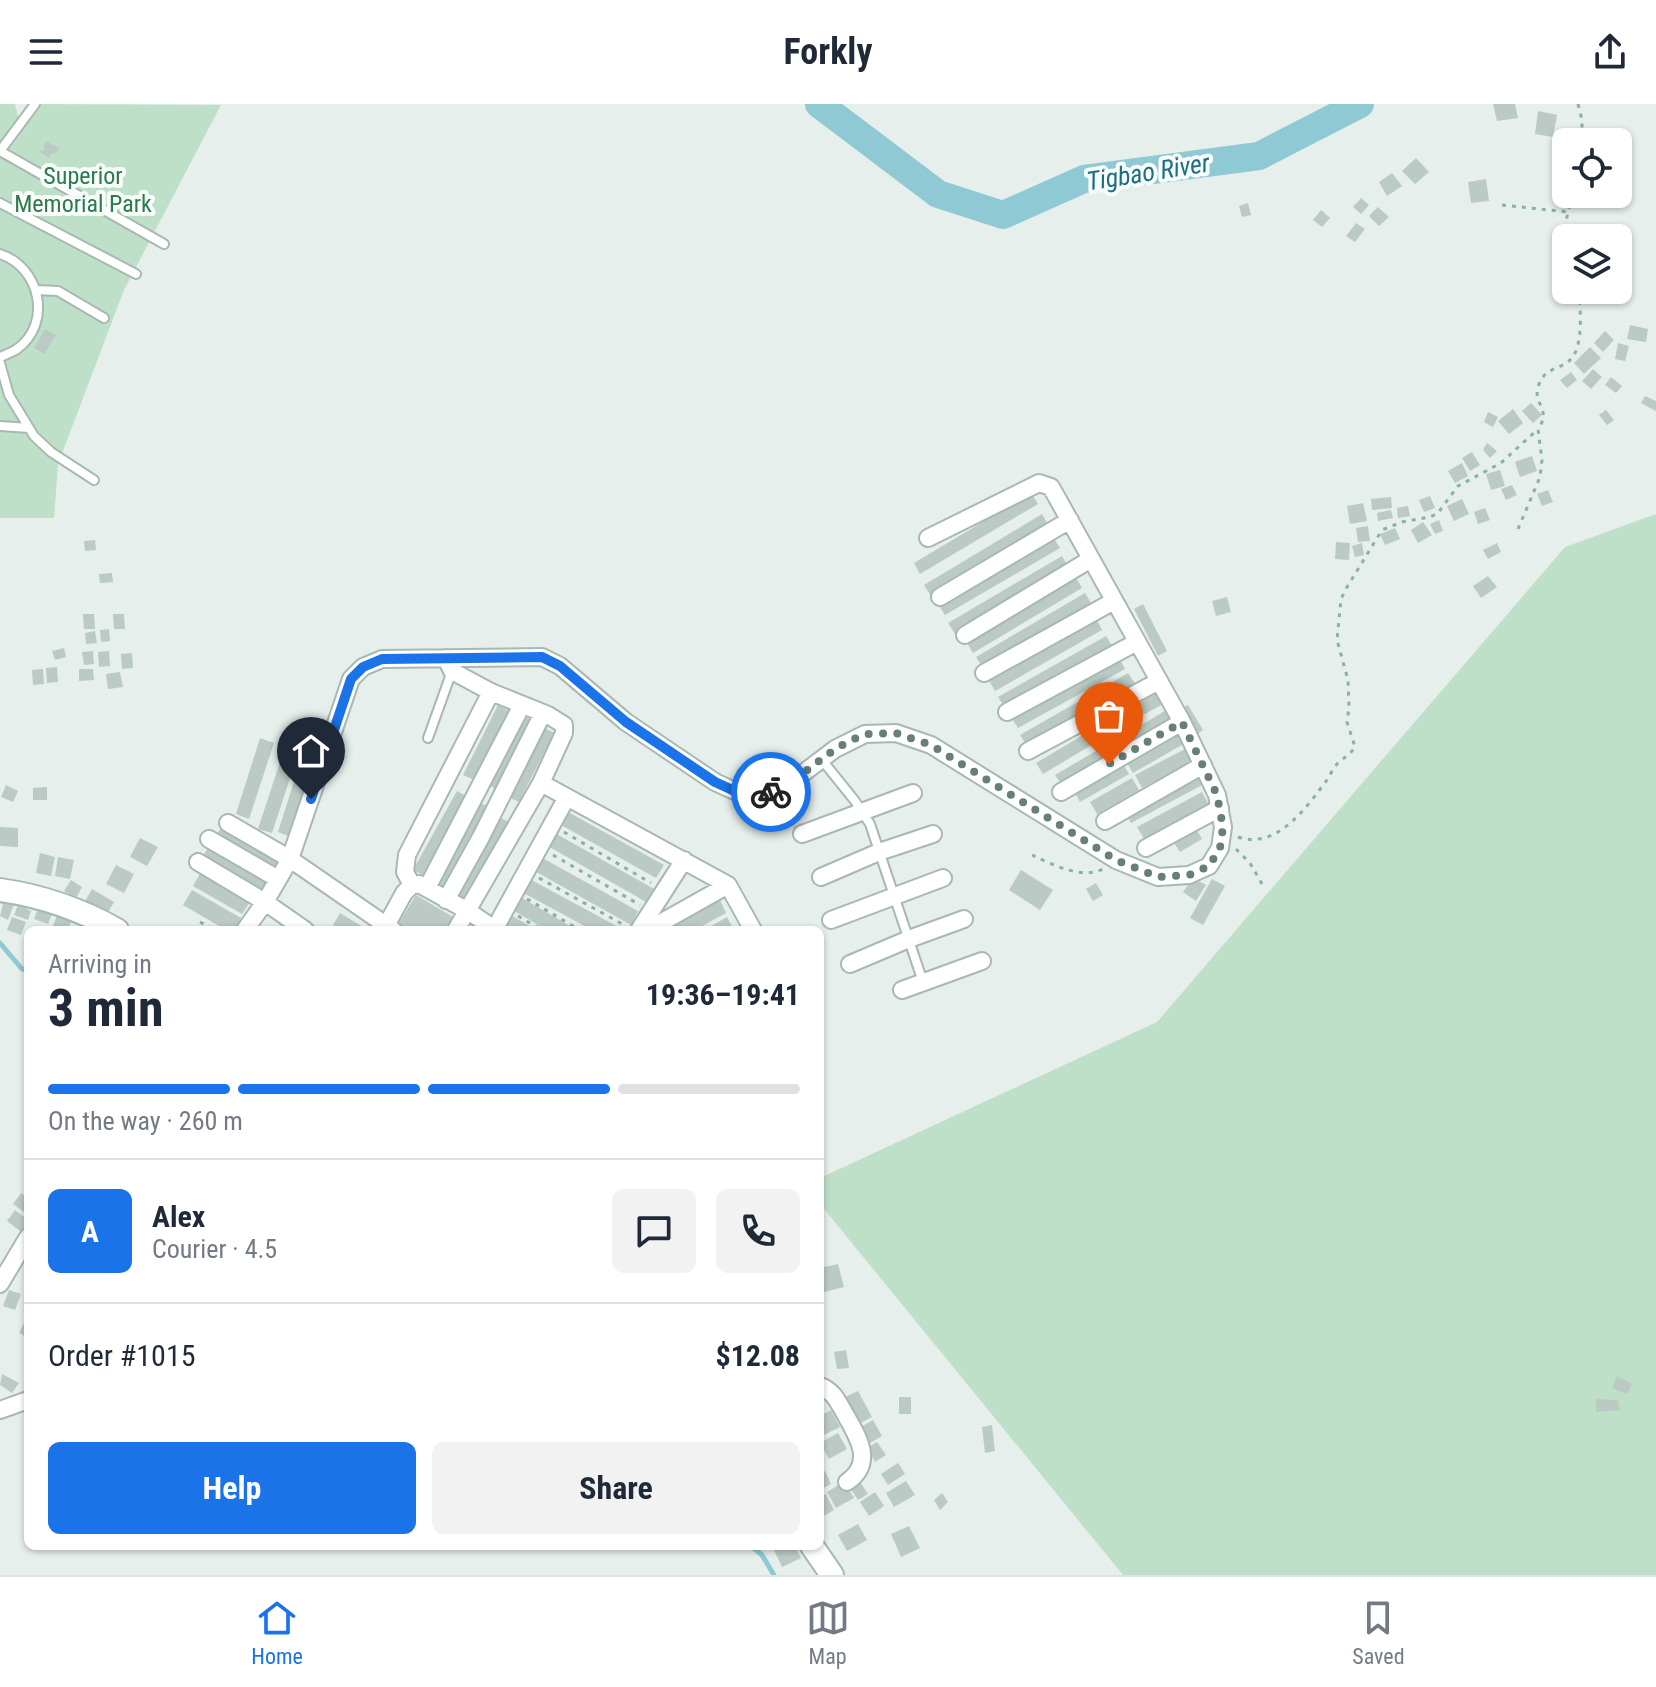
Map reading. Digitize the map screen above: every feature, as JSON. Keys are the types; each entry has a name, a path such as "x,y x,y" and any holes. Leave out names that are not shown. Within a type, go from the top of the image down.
{"street":[{"path":"248,926 290,859 351,679 363,667 382,659 449,665 542,657 560,666 626,722 715,782 741,794 760,795 781,790 835,749 865,734 896,733 931,745 1116,860 1158,877 1189,875 1209,866 1220,848 1223,827 1217,795 1182,722 1051,487 1039,483 928,538"},
{"path":"940,597 1070,520"},
{"path":"965,635 1091,559"},
{"path":"984,673 1114,601"},
{"path":"1007,712 1137,642"},
{"path":"449,665 491,692 564,725 564,733 541,783 459,926"},
{"path":"1028,751 1159,681"},
{"path":"489,926 468,911 419,887 405,872 407,855 491,692"},
{"path":"390,926 404,893 419,887 522,705"},
{"path":"446,900 543,713"},
{"path":"1061,792 1182,722"},
{"path":"1105,821 1203,765"},
{"path":"541,783 728,885 751,926"},
{"path":"802,834 913,793"},
{"path":"497,926 567,797"},
{"path":"1146,848 1220,808"},
{"path":"228,823 290,859 386,926"},
{"path":"821,877 879,852 933,834"},
{"path":"209,839 278,879"},
{"path":"642,926 684,860"},
{"path":"198,862 299,926"},
{"path":"831,920 943,878"},
{"path":"655,926 728,885"},
{"path":"0,890 64,904 109,926"},
{"path":"850,964 964,919"},
{"path":"902,990 982,961"},
{"path":"0,1284 24,1244"},
{"path":"824,1388 833,1394 862,1447 859,1469 855,1477 847,1482"},
{"path":"0,1410 24,1401"},
{"path":"815,1550 832,1575"}],"lane":[{"path":"35,104 0,151 164,244"},
{"path":"0,203 136,274"},
{"path":"0,254 8,256 30,276 36,290 38,311 32,332 18,348 0,360 9,395 29,428 51,452 94,480"},
{"path":"36,290 58,291 104,318"},
{"path":"0,426 29,428"},
{"path":"428,738 449,665"},
{"path":"821,759 870,824 923,982"}],"path":[{"path":"1578,104 1582,128"},
{"path":"1502,205 1568,212"},
{"path":"1566,224 1570,208"},
{"path":"1222,834 1254,841 1282,830 1309,803 1337,765 1355,747 1347,722 1348,680 1337,640 1341,603 1347,587 1382,530 1438,513 1458,486 1501,463 1538,429 1545,415 1538,395 1539,386 1551,369 1571,359 1580,332 1579,304"},
{"path":"1518,529 1540,477 1542,460 1538,429"},
{"path":"552,825 664,891"},
{"path":"1222,834 1250,863 1262,884"},
{"path":"539,847 651,911"},
{"path":"1032,855 1062,868 1084,872 1098,872 1116,860"},
{"path":"526,871 625,926"},
{"path":"514,891 573,926"},
{"path":"505,908 535,926"},
{"path":"200,922 208,926"}],"green space":[{"name":"Superior Memorial Park","path":"0,104 15,104 18,116 40,104 221,105 124,290 58,464 54,518 0,518"},
{"path":"1656,514 1656,1575 1123,1575 824,1209 824,1176 1157,1022 1565,547"}],"building":[{"path":"1493,104 1515,104 1518,118 1497,121"},
{"path":"1538,111 1557,115 1552,137 1535,134"},
{"path":"46,141 59,148 49,158 40,152 44,151"},
{"path":"1416,158 1429,172 1415,184 1402,171"},
{"path":"1392,173 1402,186 1387,196 1379,182"},
{"path":"1486,179 1489,201 1471,203 1468,182"},
{"path":"1361,198 1369,205 1361,214 1353,207"},
{"path":"1248,203 1251,215 1242,217 1239,206"},
{"path":"1378,207 1389,217 1379,226 1369,216"},
{"path":"1321,210 1330,218 1322,227 1313,220"},
{"path":"1356,223 1365,229 1355,242 1346,236"},
{"path":"1630,325 1648,329 1646,342 1627,339"},
{"path":"45,329 56,335 44,354 34,348"},
{"path":"1605,331 1614,340 1603,352 1594,343"},
{"path":"1618,343 1629,346 1625,361 1615,359"},
{"path":"1590,347 1601,358 1584,374 1574,363"},
{"path":"1593,369 1602,377 1591,389 1582,381"},
{"path":"1571,372 1577,380 1567,388 1560,380"},
{"path":"1611,377 1622,386 1616,393 1605,385"},
{"path":"1645,396 1656,401 1656,411 1641,403"},
{"path":"1531,403 1542,415 1533,423 1522,411"},
{"path":"1513,409 1523,423 1509,434 1498,421"},
{"path":"1606,410 1614,420 1607,425 1599,415"},
{"path":"1488,412 1498,417 1493,427 1484,422"},
{"path":"1487,443 1497,451 1490,458 1483,450"},
{"path":"1472,452 1480,465 1470,471 1462,458"},
{"path":"1532,456 1537,471 1520,477 1515,462"},
{"path":"1462,463 1468,476 1455,483 1448,471"},
{"path":"1500,470 1505,486 1491,490 1486,474"},
{"path":"1512,485 1517,495 1506,500 1501,489"},
{"path":"1548,490 1553,502 1542,506 1537,494"},
{"path":"1031,493 1038,504 920,574 914,563"},
{"path":"1430,496 1435,508 1424,512 1419,500"},
{"path":"1391,497 1392,508 1372,510 1371,499"},
{"path":"1462,499 1469,514 1454,521 1447,506"},
{"path":"1363,503 1367,521 1350,524 1347,506"},
{"path":"1408,506 1410,516 1398,518 1397,508"},
{"path":"1485,508 1490,520 1478,524 1474,512"},
{"path":"1391,510 1393,518 1378,521 1377,513"},
{"path":"1042,514 1049,526 931,596 924,585"},
{"path":"1439,520 1443,531 1435,534 1430,524"},
{"path":"1423,522 1432,535 1418,543 1411,530"},
{"path":"1368,526 1370,541 1358,542 1356,528"},
{"path":"1395,528 1400,539 1385,545 1380,534"},
{"path":"1053,537 1060,548 945,615 938,604"},
{"path":"95,540 96,550 85,551 84,541"},
{"path":"1336,542 1350,543 1349,560 1335,559"},
{"path":"1362,543 1364,555 1355,557 1352,546"},
{"path":"1497,543 1501,552 1488,559 1483,550"},
{"path":"1062,556 1068,567 955,634 948,623"},
{"path":"112,573 113,582 100,583 99,574"},
{"path":"1075,576 1082,588 973,653 966,641"},
{"path":"1488,576 1497,587 1481,598 1473,586"},
{"path":"1085,593 1092,605 983,668 976,657"},
{"path":"1227,597 1231,612 1216,616 1212,601"},
{"path":"1143,604 1167,651 1158,656 1134,609"},
{"path":"83,614 94,614 95,629 84,629"},
{"path":"113,614 124,614 125,629 114,629"},
{"path":"1096,618 1102,630 995,691 988,679"},
{"path":"109,629 110,641 101,642 100,630"},
{"path":"95,631 97,643 86,644 85,633"},
{"path":"1106,636 1113,647 1005,708 998,697"},
{"path":"64,648 66,657 55,660 52,651"},
{"path":"93,651 94,664 84,665 82,652"},
{"path":"109,651 110,666 99,667 98,652"},
{"path":"132,653 133,668 122,669 121,654"},
{"path":"1118,656 1125,669 1018,728 1011,717"},
{"path":"57,667 58,682 47,683 46,668"},
{"path":"43,669 44,684 33,685 32,670"},
{"path":"79,669 93,669 94,680 79,681"},
{"path":"120,672 123,687 108,689 106,674"},
{"path":"1128,673 1136,685 1027,746 1020,735"},
{"path":"1159,692 1165,703 1112,732 1106,722"},
{"path":"498,705 509,711 474,780 463,775"},
{"path":"1188,705 1203,730 1195,736 1179,710"},
{"path":"1168,709 1174,720 1121,752 1115,741"},
{"path":"522,715 533,721 498,790 488,785"},
{"path":"1103,723 1110,734 1043,774 1036,763"},
{"path":"543,727 554,733 519,802 508,797"},
{"path":"1180,730 1187,742 1133,773 1126,761"},
{"path":"260,738 274,743 249,819 236,814"},
{"path":"1113,741 1120,752 1062,785 1055,775"},
{"path":"1189,747 1196,760 1142,788 1135,775"},
{"path":"283,753 297,757 272,833 258,829"},
{"path":"302,756 316,761 291,837 278,832"},
{"path":"1122,762 1129,774 1080,802 1073,789"},
{"path":"1198,773 1204,784 1131,823 1125,812"},
{"path":"1132,778 1139,790 1097,814 1090,802"},
{"path":"6,785 18,791 13,802 1,797"},
{"path":"47,787 47,800 33,800 33,788"},
{"path":"457,791 468,797 425,876 413,870"},
{"path":"1202,792 1209,805 1144,839 1137,827"},
{"path":"478,802 490,807 448,891 436,886"},
{"path":"568,812 664,865 656,878 561,825"},
{"path":"497,816 509,822 466,902 454,895"},
{"path":"224,823 284,857 274,873 214,839"},
{"path":"0,827 18,828 18,847 0,846"},
{"path":"1195,827 1202,839 1180,852 1173,841"},
{"path":"553,832 656,890 648,903 546,845"},
{"path":"140,838 158,847 147,866 130,857"},
{"path":"211,842 271,876 262,893 202,858"},
{"path":"40,853 55,857 51,876 36,873"},
{"path":"539,856 638,911 631,925 531,869"},
{"path":"58,857 74,860 70,879 55,876"},
{"path":"116,865 134,874 124,893 106,884"},
{"path":"202,870 252,899 242,914 193,886"},
{"path":"1021,870 1053,890 1040,910 1009,890"},
{"path":"526,877 617,926 585,926 518,890"},
{"path":"1193,878 1206,885 1196,901 1183,892"},
{"path":"1212,879 1225,886 1203,925 1190,918"},
{"path":"71,880 82,887 76,898 64,891"},
{"path":"1096,883 1103,895 1093,901 1086,889"},
{"path":"92,889 114,902 106,916 84,903"},
{"path":"192,890 241,918 237,926 219,926 183,905"},
{"path":"416,895 453,917 447,926 397,926"},
{"path":"517,895 570,926 540,926 509,908"},
{"path":"4,900 14,904 8,920 0,916"},
{"path":"720,900 726,913 702,926 671,926"},
{"path":"18,905 31,911 28,920 14,915"},
{"path":"39,906 53,911 48,924 34,919"},
{"path":"58,913 72,919 69,926 53,926"},
{"path":"340,913 361,926 335,926"},
{"path":"507,913 530,926 500,926"},
{"path":"12,917 26,922 21,935 7,930"},
{"path":"727,917 732,926 711,926"},
{"path":"21,1193 24,1196 24,1212 13,1204"},
{"path":"15,1210 24,1217 24,1234 7,1221"},
{"path":"838,1264 844,1287 824,1292 824,1267"},
{"path":"9,1290 21,1294 15,1310 3,1306"},
{"path":"846,1350 849,1368 837,1369 834,1352"},
{"path":"2,1374 19,1383 12,1393 0,1385"},
{"path":"1617,1376 1632,1384 1627,1394 1612,1388"},
{"path":"858,1391 872,1417 855,1426 841,1399"},
{"path":"899,1397 911,1397 911,1414 899,1414"},
{"path":"1596,1399 1618,1400 1620,1410 1596,1412"},
{"path":"831,1410 840,1427 824,1435 824,1414"},
{"path":"873,1420 882,1436 865,1446 856,1430"},
{"path":"992,1425 995,1451 985,1453 982,1427"},
{"path":"838,1433 847,1449 829,1459 824,1450 824,1441"},
{"path":"877,1442 886,1455 875,1462 867,1448"},
{"path":"898,1463 905,1474 888,1485 881,1474"},
{"path":"824,1471 831,1484 824,1488"},
{"path":"858,1479 868,1494 858,1500 848,1485"},
{"path":"906,1481 915,1495 894,1507 886,1493"},
{"path":"844,1482 854,1498 836,1508 827,1492"},
{"path":"875,1492 884,1506 869,1516 860,1502"},
{"path":"942,1493 948,1502 940,1510 934,1500"},
{"path":"824,1495 834,1510 824,1516"},
{"path":"858,1524 867,1540 847,1551 838,1535"},
{"path":"909,1526 920,1548 901,1557 891,1534"},
{"path":"774,1550 797,1550 801,1558 782,1567"}],"waterway":[{"name":"Tigbao River","path":"819,104 938,194 1003,215 1084,179 1259,156 1360,104"},
{"path":"0,943 24,969"},
{"path":"756,1550 774,1575"}],"way so far":[{"path":"771,792 781,790 835,749 865,734 896,733 931,745 1116,860 1158,877 1189,875 1209,866 1220,848 1223,827 1217,795 1182,722 1109,764"}],"route":[{"path":"311,799 351,679 363,667 382,659 542,657 560,666 626,722 715,782 741,794 771,792"}]}
